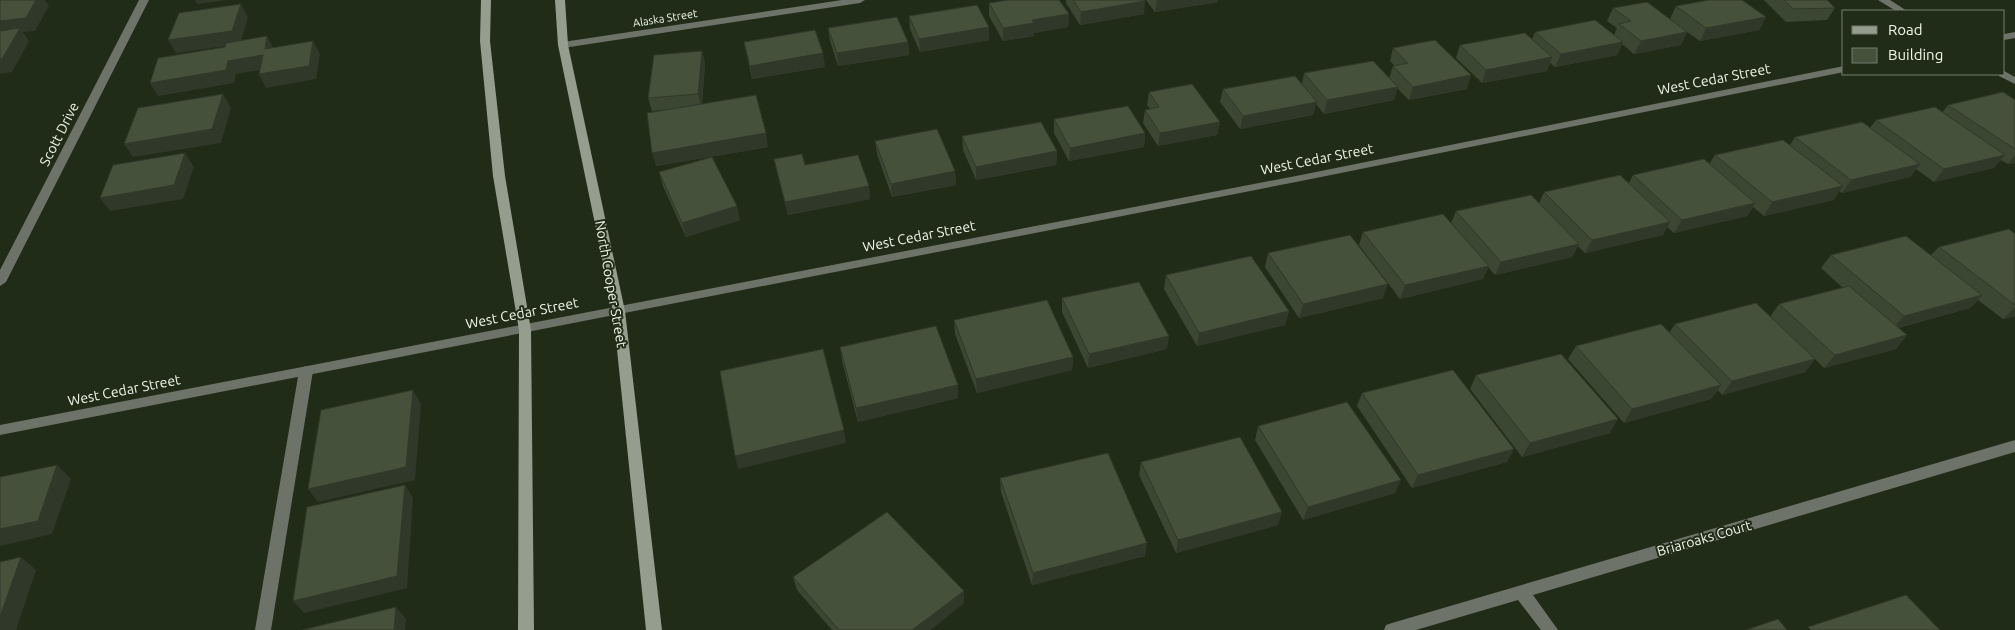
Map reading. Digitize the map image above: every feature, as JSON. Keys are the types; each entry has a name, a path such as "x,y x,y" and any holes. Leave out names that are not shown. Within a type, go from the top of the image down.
{"main road":[{"path":"486,0 484,41 499,176 525,330 526,630"},
{"name":"North Cooper Street","path":"560,0 563,44 619,311 654,630"}],"street":[{"name":"Scott Drive","path":"0,282 144,0"},
{"name":"Alaska Street","path":"563,44 860,0"},
{"path":"1883,0 1900,10"},
{"name":"West Cedar Street","path":"0,430 525,330 1842,69"},
{"path":"263,630 306,371"},
{"name":"Briaroaks Court","path":"1392,630 2015,446"},
{"path":"1522,592 1550,630"}],"building":[{"path":"0,0 36,0 26,18 0,21"},
{"path":"1008,0 1059,0 1069,14 1032,20 1034,23 1003,28 989,3"},
{"path":"1073,0 1144,0 1145,1 1081,12"},
{"path":"1709,0 1742,0 1766,17 1706,28 1676,6"},
{"path":"1784,0 1827,0 1835,8 1793,9"},
{"path":"1647,2 1687,32 1641,41 1619,24 1631,21 1613,8"},
{"path":"241,4 232,31 168,40 179,13"},
{"path":"977,5 989,27 919,39 909,16"},
{"path":"897,17 908,42 837,53 828,28"},
{"path":"1595,20 1623,42 1561,54 1535,32"},
{"path":"20,28 2,59 0,59 0,31"},
{"path":"815,30 823,53 750,66 744,42"},
{"path":"1525,33 1552,57 1486,70 1460,45"},
{"path":"267,36 265,49 313,41 309,66 259,74 263,55 228,61 226,70 150,83 158,58 225,47 226,43"},
{"path":"1435,40 1471,75 1413,87 1393,66 1408,63 1393,48"},
{"path":"702,51 698,94 648,98 654,55"},
{"path":"1373,61 1398,87 1327,100 1304,73"},
{"path":"1295,76 1317,102 1243,116 1223,89"},
{"path":"1192,84 1220,122 1160,133 1145,110 1159,107 1149,92"},
{"path":"2003,92 2015,100 2015,149 1948,105"},
{"path":"223,94 212,129 124,144 138,108"},
{"path":"756,95 766,133 652,153 647,113"},
{"path":"1128,106 1145,133 1070,148 1054,119"},
{"path":"1935,107 2005,155 1944,169 1876,120"},
{"path":"1041,122 1057,151 976,167 962,136"},
{"path":"1862,122 1920,164 1851,180 1795,137"},
{"path":"937,129 955,171 891,184 875,141"},
{"path":"1783,140 1843,186 1772,202 1715,155"},
{"path":"185,153 174,185 100,198 113,165"},
{"path":"802,154 805,165 858,155 869,186 785,202 774,159"},
{"path":"712,157 737,206 682,223 659,172"},
{"path":"1704,159 1755,203 1682,220 1633,175"},
{"path":"1620,175 1670,222 1592,240 1544,192"},
{"path":"1531,195 1579,244 1501,262 1456,211"},
{"path":"1443,214 1489,266 1405,285 1363,232"},
{"path":"2009,229 2015,234 2015,305 1939,247"},
{"path":"1350,235 1388,284 1303,304 1268,253"},
{"path":"1906,236 1982,295 1904,316 1831,255"},
{"path":"1251,256 1289,311 1199,333 1166,275"},
{"path":"1139,282 1169,336 1089,354 1062,298"},
{"path":"1849,286 1907,335 1835,355 1779,304"},
{"path":"1047,300 1073,357 976,379 954,320"},
{"path":"1756,303 1815,359 1732,381 1675,324"},
{"path":"1661,324 1721,385 1632,409 1576,346"},
{"path":"936,326 958,385 856,408 840,347"},
{"path":"823,349 844,430 735,456 720,371"},
{"path":"1561,354 1618,419 1530,443 1476,375"},
{"path":"1453,370 1514,449 1418,475 1362,393"},
{"path":"413,390 406,467 308,489 321,410"},
{"path":"1347,402 1401,480 1308,507 1258,426"},
{"path":"1240,437 1282,512 1178,540 1141,462"},
{"path":"1108,453 1147,543 1033,573 1000,478"},
{"path":"57,465 38,521 0,529 0,477"},
{"path":"405,485 397,576 293,601 307,507"},
{"path":"887,512 964,591 912,630 839,630 793,577"},
{"path":"21,557 0,617 0,562"},
{"path":"1906,595 1940,630 1811,630 1808,627"},
{"path":"396,607 394,630 302,630"},
{"path":"1778,619 1787,630 1746,630"}]}
